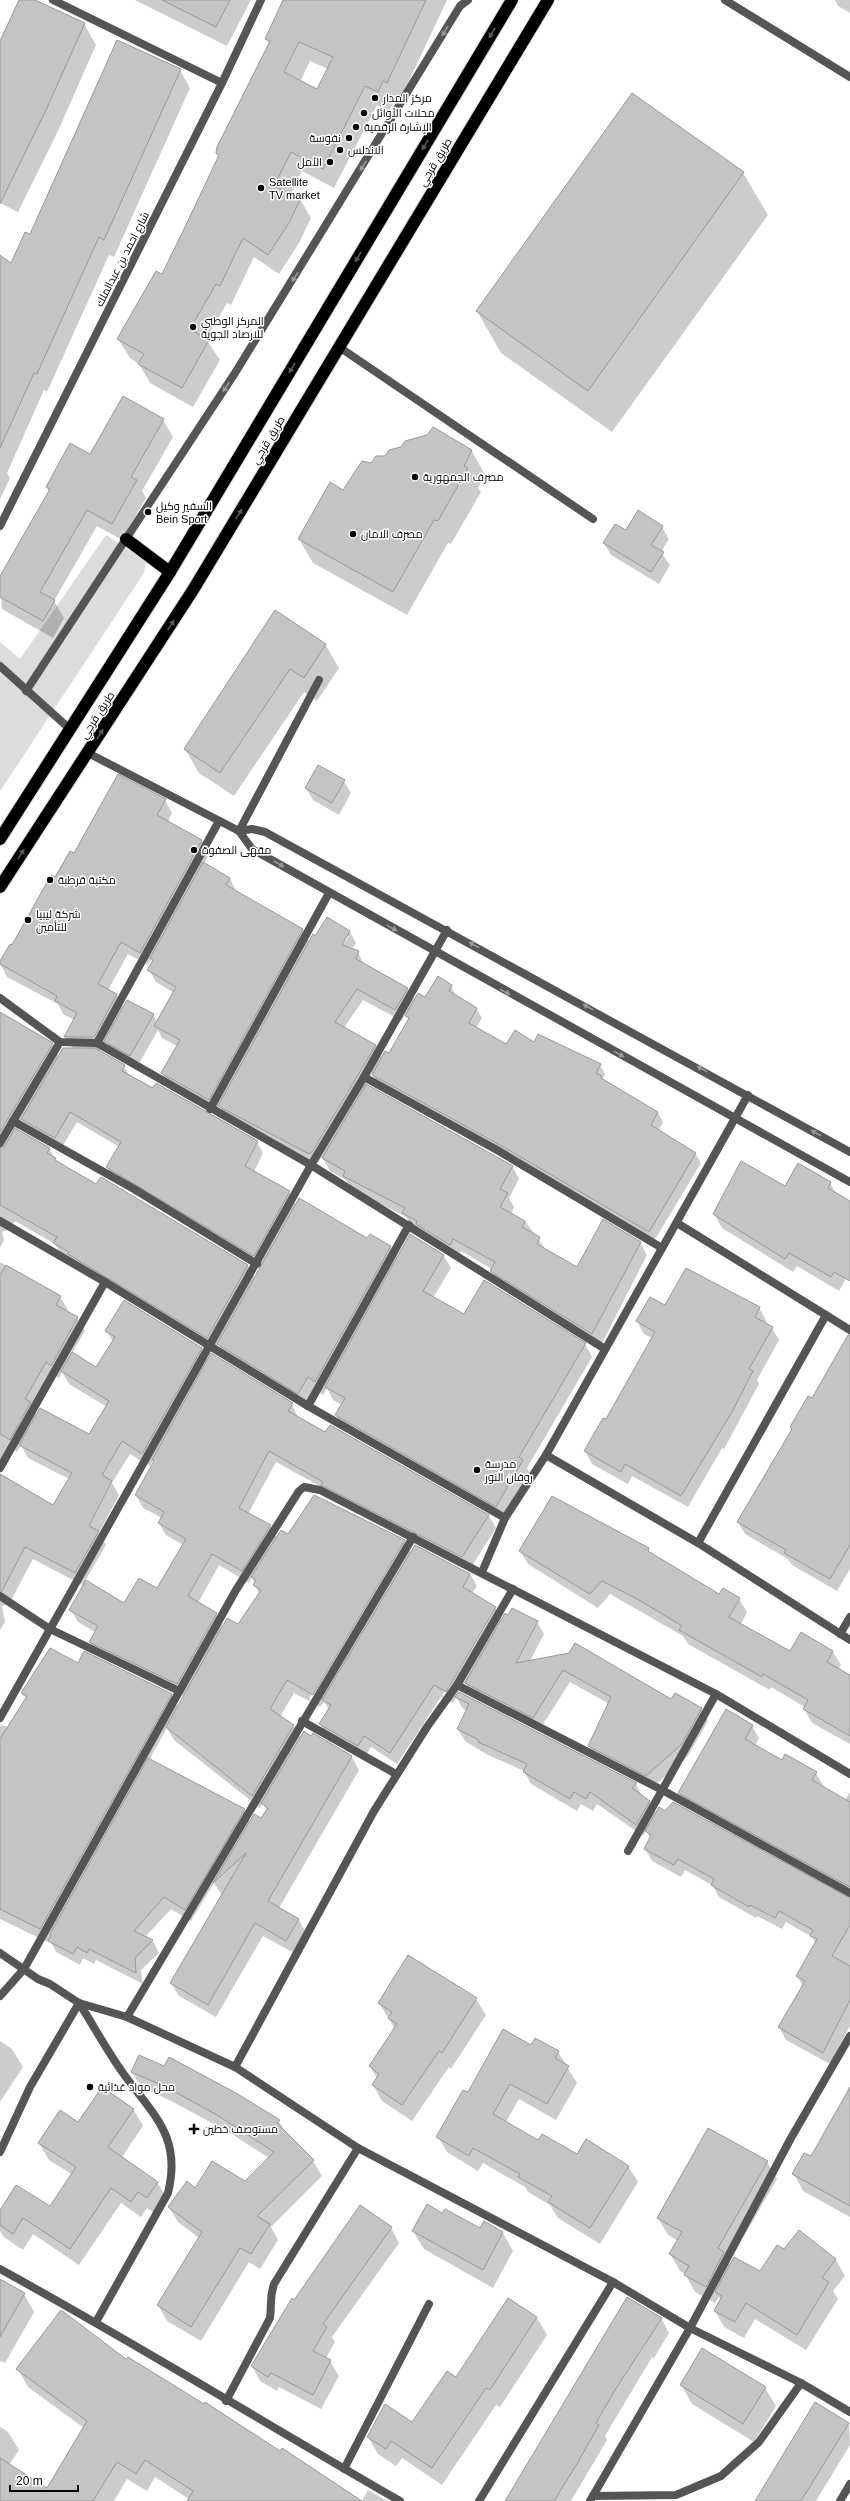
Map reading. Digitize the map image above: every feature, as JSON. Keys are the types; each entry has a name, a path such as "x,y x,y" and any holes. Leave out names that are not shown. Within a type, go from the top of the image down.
{"highway":[{"name":"طريق قرجي","path":"0,839 71,730 170,572 512,0"},
{"name":"طريق قرجي","path":"0,887 88,754 193,590 548,0"},
{"path":"126,540 170,572"}],"street":[{"path":"53,0 222,83"},
{"name":"شارع احمد بن عبدالملك","path":"0,526 222,83 261,0"},
{"path":"26,691 235,373 460,6 468,0"},
{"path":"725,0 850,77"},
{"path":"338,348 593,519"},
{"path":"0,666 71,730"},
{"path":"239,831 319,680"},
{"path":"88,754 239,831 252,849 435,953 850,1182"},
{"path":"97,1043 219,821"},
{"path":"239,831 252,829 265,832 748,1094 850,1152"},
{"path":"210,1109 329,893"},
{"path":"0,1718 209,1345 257,1264 311,1165 364,1077 435,953 446,930"},
{"path":"0,998 60,1042 97,1043 210,1109 311,1165 605,1349"},
{"path":"0,1143 60,1042"},
{"path":"364,1077 497,1150 662,1248"},
{"path":"482,1572 505,1518 546,1455 736,1119 748,1094"},
{"path":"13,1121 134,1189 257,1264"},
{"path":"0,1221 105,1282 308,1406 505,1518"},
{"path":"677,1223 850,1330"},
{"path":"308,1406 409,1225"},
{"path":"0,1468 105,1282"},
{"path":"698,1543 826,1315"},
{"path":"546,1455 698,1543 850,1640"},
{"path":"0,1996 24,1969 236,1590 299,1491 304,1487 320,1490 482,1572 716,1694 850,1774"},
{"path":"127,2017 413,1537"},
{"path":"235,2067 396,1774 457,1685 513,1589"},
{"path":"0,1596 50,1629 179,1692"},
{"path":"840,1634 850,1617"},
{"path":"457,1685 664,1791 850,1892"},
{"path":"628,1851 664,1791 716,1694"},
{"path":"302,1721 396,1774"},
{"path":"0,1953 79,2003 127,2017 235,2067 358,2148 613,2282 690,2328 800,2383 850,2412"},
{"path":"0,2152 30,2088 79,2003"},
{"path":"79,2003 122,2073 162,2124 173,2158 173,2172 168,2193 96,2322"},
{"path":"592,2499 690,2328 791,2138 850,2036"},
{"path":"226,2401 270,2318 271,2309 269,2299 274,2284 358,2148"},
{"path":"0,2269 96,2322 226,2401 400,2501"},
{"path":"479,2501 613,2282"},
{"path":"344,2469 429,2304"},
{"path":"592,2499 676,2495 721,2476 759,2442 800,2383"},
{"path":"840,2501 850,2484"}],"shaded area":[{"path":"106,535 146,562 144,573 0,791 0,642 20,659"}],"building":[{"path":"19,0 35,0 85,23 46,110 0,204 0,41"},
{"path":"162,0 230,0 216,27"},
{"path":"283,0 426,0 387,83 383,81 378,92 365,86 323,169 291,152 274,186 301,198 289,223 268,255 243,238 220,286 216,284 190,329 209,340 182,388 138,364 144,354 117,339 156,271 162,274 219,155 216,153 217,147 270,41 265,39","holes":["299,42 333,57 317,89 284,72"]},
{"path":"117,40 181,69 104,240 99,237 37,374 34,373 0,448 0,255 11,263 25,232 30,234"},
{"path":"632,93 744,172 588,391 476,311"},
{"path":"123,396 164,419 131,477 137,480 112,524 87,510 40,592 55,600 43,621 0,597 0,576 50,489 46,487 70,443 90,454"},
{"path":"433,427 472,450 464,466 468,468 438,521 434,520 393,592 298,539 330,482 343,490 362,461 371,463 376,456 385,456 389,450 401,447 405,441 427,435"},
{"path":"638,510 663,526 651,545 664,552 651,572 603,543 615,524 626,530"},
{"path":"275,610 326,644 304,678 290,669 220,773 184,749"},
{"path":"318,765 345,780 332,803 305,788"},
{"path":"118,774 166,799 157,815 202,840 140,953 121,942 98,984 117,994 94,1037 64,1037 77,1013 55,1001 57,996 0,964 0,961 10,944 12,945 51,875 55,877 70,851 74,853"},
{"path":"203,862 230,878 226,885 303,929 209,1100 161,1073 180,1040 154,1026 176,987 147,970 153,960 150,958"},
{"path":"327,917 350,931 342,945 359,951 356,959 408,988 395,1010 357,989 335,1022 376,1045 312,1152 309,1154 218,1106 313,934 315,936"},
{"path":"438,976 452,985 449,991 477,1008 469,1023 506,1044 515,1030 534,1042 538,1034 601,1064 596,1073 602,1076 601,1078 658,1112 651,1125 696,1153 649,1232 500,1145 372,1075 385,1051 389,1053 409,1018 405,1016 418,993 425,997"},
{"path":"127,1000 154,1014 130,1056 104,1041"},
{"path":"0,1012 53,1043 0,1132"},
{"path":"63,1048 95,1048 125,1065 122,1071 153,1088 156,1083 258,1141 245,1166 290,1191 254,1256 106,1167 121,1142 70,1112 55,1138 21,1119"},
{"path":"366,1084 513,1166 500,1189 508,1193 500,1207 525,1221 522,1227 540,1237 537,1244 577,1267 603,1219 641,1242 592,1334 490,1271 495,1262 453,1239 450,1245 416,1224 417,1221 402,1213 405,1208 343,1176 345,1171 322,1158"},
{"path":"15,1128 50,1148 47,1153 56,1158 55,1160 96,1184 101,1177 248,1265 207,1338 68,1254 69,1252 53,1243 57,1237 0,1205 0,1148 5,1146"},
{"path":"741,1161 785,1186 798,1163 831,1182 828,1188 850,1201 850,1281 834,1272 831,1277 789,1253 785,1259 713,1214"},
{"path":"299,1198 367,1238 370,1234 391,1246 315,1382 308,1377 298,1394 217,1344"},
{"path":"410,1234 444,1255 423,1291 464,1314 484,1280 586,1343 519,1457 523,1460 496,1507 335,1415 345,1398 325,1387"},
{"path":"6,1265 61,1296 56,1305 78,1317 51,1366 46,1362 25,1399 31,1402 10,1440 0,1434 0,1275"},
{"path":"686,1268 760,1307 755,1317 773,1327 749,1369 753,1371 732,1412 681,1496 625,1464 621,1472 584,1451 603,1418 606,1419 655,1332 636,1321 650,1297 665,1305"},
{"path":"124,1300 202,1348 142,1454 122,1441 102,1475 112,1481 89,1526 99,1531 75,1573 25,1547 2,1591 0,1591 0,1474 53,1505 72,1473 19,1445 40,1408 89,1434 109,1401 61,1371 72,1352 96,1367 115,1337 105,1331"},
{"path":"848,1335 850,1335 850,1545 830,1579 784,1553 786,1550 737,1522 792,1429 790,1427 808,1396 812,1398"},
{"path":"211,1353 293,1403 288,1411 325,1432 330,1425 489,1515 462,1557 321,1485 323,1482 269,1451 239,1508 271,1525 242,1571 212,1554 188,1596 217,1613 177,1684 89,1642 98,1626 69,1610 86,1580 124,1603 139,1578 157,1588 186,1539 158,1523 164,1512 135,1495 154,1461 152,1460"},
{"path":"314,1495 405,1540 313,1695 287,1680 270,1709 294,1725 252,1796 166,1727 227,1618 238,1624 261,1590 253,1585 256,1580 251,1577 281,1530 288,1534"},
{"path":"552,1496 649,1548 648,1551 719,1594 723,1588 740,1598 729,1617 790,1651 801,1632 833,1651 827,1662 850,1675 850,1736 803,1709 808,1700 763,1674 762,1677 679,1630 682,1626 639,1600 602,1581 590,1594 519,1551"},
{"path":"415,1545 470,1574 463,1587 496,1607 446,1692 434,1685 390,1753 364,1736 358,1746 319,1724 331,1705 322,1700"},
{"path":"512,1608 538,1621 516,1663 569,1653 575,1643 671,1699 675,1693 702,1708 682,1744 646,1776 588,1746 611,1697 563,1670 533,1718 465,1683 505,1613 508,1615"},
{"path":"50,1648 78,1663 84,1651 172,1694 40,1929 0,1909 0,1739 27,1696 21,1693"},
{"path":"459,1692 637,1783 632,1788 650,1801 636,1825 590,1792 586,1799 574,1792 570,1799 523,1772 527,1764 478,1742 479,1740 457,1729 469,1704 455,1697"},
{"path":"726,1709 753,1725 745,1739 782,1760 785,1754 817,1772 812,1780 850,1802 850,1887 678,1793"},
{"path":"304,1731 311,1736 313,1733 352,1756 268,1901 299,1919 286,1941 255,1923 208,2005 170,1983 246,1853 213,1883 254,1814 261,1818 268,1808 261,1803"},
{"path":"148,1758 245,1809 185,1910 164,1897 134,1931 153,1940 135,1958 136,1973 89,1949 87,1953 77,1947 73,1954 48,1941 51,1935 50,1934"},
{"path":"673,1802 850,1898 850,1925 832,1956 850,1966 850,2000 823,2053 778,2027 805,1981 796,1976 817,1939 810,1936 813,1930 779,1911 775,1918 750,1905 749,1907 711,1885 714,1879 678,1859 674,1865 644,1849 651,1835 645,1831 659,1807 665,1811"},
{"path":"408,1955 477,1998 442,2053 439,2051 402,2105 372,2085 379,2074 369,2066 397,2024 388,2018 392,2012 378,2003"},
{"path":"503,2029 531,2045 535,2038 559,2051 555,2058 569,2066 547,2104 510,2084 493,2114 538,2140 542,2134 577,2154 586,2139 629,2166 590,2228 548,2202 552,2196 518,2177 520,2174 473,2148 469,2156 436,2137 463,2090 468,2092"},
{"path":"139,2055 164,2066 169,2057 236,2093 280,2120 277,2123 314,2160 257,2216 270,2224 251,2254 240,2248 191,2327 157,2305 202,2232 168,2207 187,2181 195,2188 212,2161 245,2181 274,2152 217,2115 164,2086 131,2072"},
{"path":"102,2087 134,2109 108,2147 158,2182 147,2198 138,2192 131,2202 111,2188 70,2249 23,2218 13,2234 0,2225 0,2210 16,2185 50,2206 76,2167 38,2143 60,2110 78,2122"},
{"path":"850,2087 850,2206 792,2174 804,2153 811,2156"},
{"path":"708,2128 768,2161 718,2248 724,2252 706,2287 684,2275 689,2266 669,2254 682,2232 657,2218"},
{"path":"427,2204 442,2213 445,2209 480,2228 484,2221 503,2232 483,2270 412,2231"},
{"path":"360,2205 392,2227 323,2324 327,2327 313,2351 331,2360 313,2395 271,2373 268,2377 251,2366 292,2298 294,2300"},
{"path":"799,2230 836,2259 822,2278 829,2282 797,2335 746,2303 735,2322 714,2311 722,2296 715,2292 734,2257 760,2271 777,2245 784,2249"},
{"path":"0,2279 25,2293 0,2337"},
{"path":"627,2297 662,2318 615,2390 596,2423 599,2425 577,2464 554,2501 505,2501"},
{"path":"508,2298 537,2317 490,2390 486,2388 432,2468 391,2441 386,2449 367,2437 385,2404 412,2422 447,2371 456,2377"},
{"path":"61,2310 126,2359 128,2357 204,2404 205,2402 280,2451 282,2448 362,2501 187,2501 193,2491 145,2460 136,2474 117,2462 93,2501 0,2501 0,2458 47,2488 87,2421 16,2369"},
{"path":"702,2348 766,2387 743,2424 680,2385"},
{"path":"815,2402 849,2423 801,2501 755,2501"}],"place":[{"name":"مركز المدار","path":"375,98"},
{"name":"محلات الأوائل","path":"364,113"},
{"name":"الإشارة الرقمية","path":"356,127"},
{"name":"نفوسة","path":"349,138"},
{"name":"الاندلس","path":"340,150"},
{"name":"الأمل","path":"330,162"},
{"name":"Satellite TV market","path":"261,188"},
{"name":"المركز الوطني للارصاد الجوية","path":"193,327"},
{"name":"مصرف الجمهورية","path":"415,477"},
{"name":"السفير وكيل Bein Sport","path":"148,512"},
{"name":"مصرف الامان","path":"353,534"},
{"name":"مقهى الصفوة","path":"194,850"},
{"name":"مكتبة قرطبة","path":"50,880"},
{"name":"شركة ليبيا للتأمين","path":"28,920"},
{"name":"مدرسة روفان النور","path":"477,1470"},
{"name":"محل مواد غذائية","path":"90,2087"},
{"name":"مستوصف خطين","path":"194,2129"}]}
